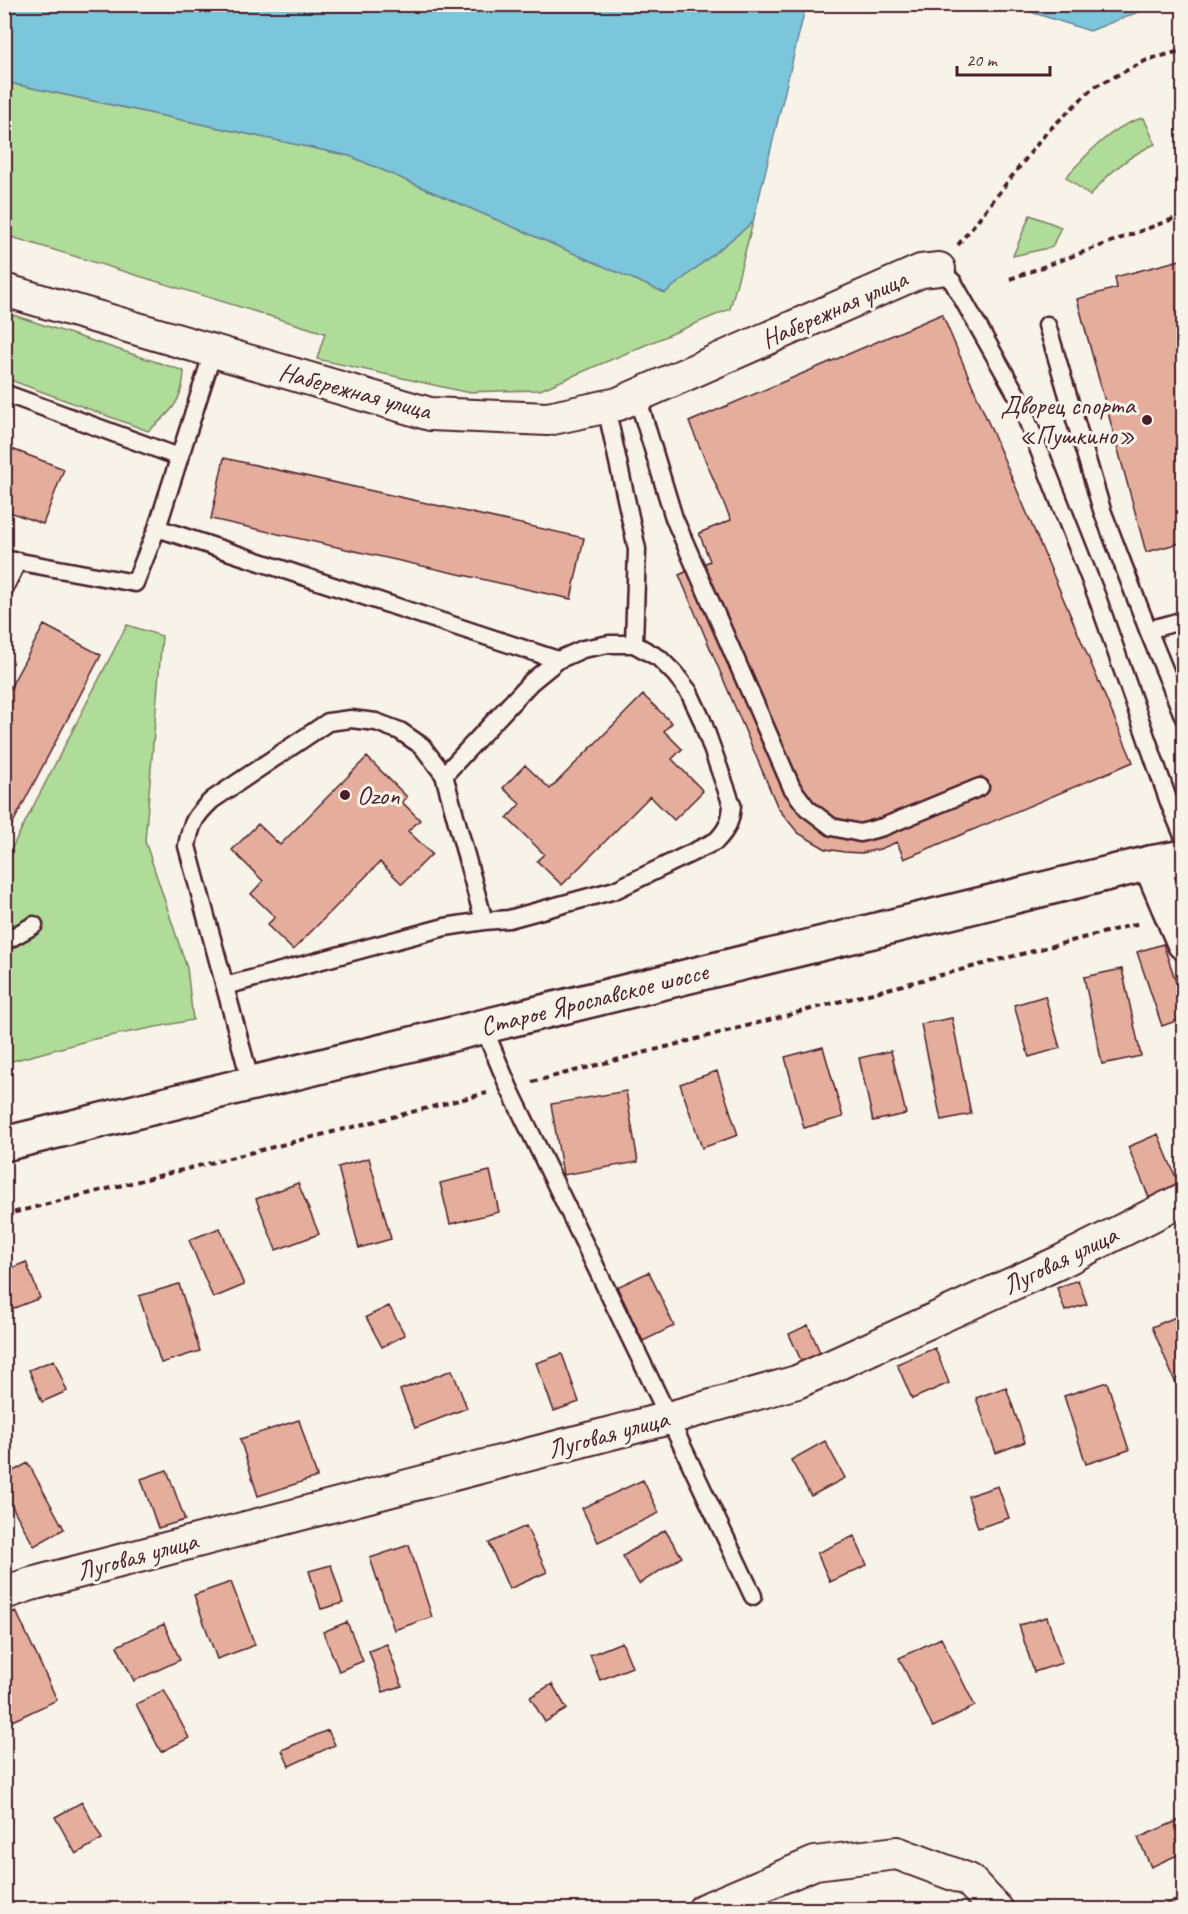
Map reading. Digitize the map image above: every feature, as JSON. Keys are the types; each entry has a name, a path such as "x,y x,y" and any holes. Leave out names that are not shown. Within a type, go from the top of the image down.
{"main road":[{"name":"Старое Ярославское шоссе","path":"4,1144 1150,863 1184,857"},
{"path":"1150,863 1177,929"}],"street":[{"name":"Набережная улица","path":"4,290 430,414 548,419 618,404 921,270 939,269"},
{"name":"Луговая улица","path":"4,1593 31,1584 669,1418 797,1382 1058,1263 1184,1199"},
{"path":"704,1910 815,1863 897,1853 969,1880 997,1910"}],"lane":[{"path":"939,269 953,282 1018,397 1097,597 1170,805 1184,838"},
{"path":"1047,325 1102,510 1184,718"},
{"path":"4,589 11,560 135,583 157,528 213,352"},
{"path":"4,393 179,457"},
{"path":"637,396 674,518 792,788 807,808 832,827 860,833 980,787"},
{"path":"606,407 637,549 634,644"},
{"path":"157,528 558,660"},
{"path":"1148,630 1184,620"},
{"path":"225,986 446,927 509,919 615,890 716,841 726,831 731,820 732,805 702,720 689,692 659,658 634,644 609,644 583,649 558,660 531,682 444,775"},
{"path":"251,1083 188,846 191,827 198,813 212,800 328,722 351,719 376,722 400,731 422,746 444,775 484,921"},
{"path":"4,942 34,925"},
{"path":"483,1026 509,1088 753,1596"}],"path":[{"path":"939,269 1046,133 1094,87 1147,60 1184,50"},
{"path":"1010,279 1184,214"},
{"path":"4,1215 509,1088 1177,929"}],"green space":[{"path":"4,82 350,156 665,293 753,222 730,309 540,390 465,392 317,359 325,333 5,235"},
{"path":"1144,118 1155,144 1119,166 1090,196 1066,177 1091,150 1112,133 1122,126"},
{"path":"1030,215 1061,227 1052,247 1013,256"},
{"path":"4,312 184,371 181,390 174,406 148,431 5,378"},
{"path":"127,625 162,636 145,841 187,968 193,1020 94,1039 5,1063 4,863"}],"water":[{"path":"5,4 806,5 753,222 665,293 350,156 5,82"},
{"path":"1156,4 1090,31 1009,5"}],"building":[{"name":"Дворец спорта «Пушкино»","path":"1184,259 1184,542 1146,552 1077,299 1117,288 1115,277"},
{"path":"942,314 1133,762 904,859 897,842 862,853 826,849 798,833 778,808 679,575 710,561 699,533 731,520 689,422"},
{"path":"4,446 64,469 43,524 4,510"},
{"path":"224,458 584,538 571,599 211,519"},
{"path":"44,625 101,655 4,840 4,699"},
{"path":"643,695 672,723 664,731 682,749 672,759 703,791 674,820 650,796 562,885 537,861 544,854 507,818 520,804 503,788 525,765 550,789"},
{"path":"367,757 407,797 402,802 420,820 408,831 432,854 402,884 380,862 293,950 267,925 275,917 251,894 263,881 232,850 258,824 280,845"},
{"path":"1163,944 1184,1005 1184,1018 1162,1026 1137,952"},
{"path":"1122,969 1141,1056 1102,1064 1084,977"},
{"path":"1045,996 1060,1048 1029,1057 1014,1005"},
{"path":"952,1018 971,1114 941,1120 921,1024"},
{"path":"823,1047 843,1117 804,1128 785,1057"},
{"path":"891,1051 906,1114 873,1121 859,1058"},
{"path":"717,1071 738,1135 702,1148 680,1084"},
{"path":"626,1091 638,1162 563,1175 551,1104"},
{"path":"1158,1134 1181,1190 1151,1202 1128,1147"},
{"path":"369,1158 391,1239 359,1248 338,1167"},
{"path":"490,1171 499,1212 450,1224 440,1183"},
{"path":"298,1183 319,1234 276,1250 256,1199"},
{"path":"220,1228 244,1285 213,1298 189,1240"},
{"path":"26,1262 40,1298 4,1312 4,1271"},
{"path":"649,1272 674,1326 643,1341 617,1287"},
{"path":"1078,1280 1087,1304 1065,1311 1057,1288"},
{"path":"179,1284 200,1351 161,1363 139,1296"},
{"path":"389,1306 405,1335 382,1347 366,1317"},
{"path":"1178,1316 1184,1330 1184,1403 1152,1327"},
{"path":"808,1325 823,1359 804,1367 789,1334"},
{"path":"935,1348 949,1383 912,1399 897,1364"},
{"path":"562,1354 579,1402 554,1411 536,1363"},
{"path":"54,1360 67,1391 42,1402 29,1370"},
{"path":"452,1370 467,1408 415,1428 400,1390"},
{"path":"1107,1382 1129,1450 1086,1464 1064,1396"},
{"path":"1006,1387 1025,1442 996,1453 976,1398"},
{"path":"299,1420 317,1477 258,1496 240,1439"},
{"path":"825,1441 845,1478 811,1496 791,1460"},
{"path":"28,1463 64,1529 34,1546 4,1492 4,1476"},
{"path":"167,1470 185,1520 158,1528 141,1479"},
{"path":"643,1480 659,1513 598,1542 582,1508"},
{"path":"998,1486 1009,1518 978,1528 968,1496"},
{"path":"526,1526 547,1572 509,1589 489,1543"},
{"path":"665,1530 682,1557 639,1584 623,1556"},
{"path":"854,1536 867,1565 830,1582 817,1553"},
{"path":"409,1545 432,1617 394,1630 370,1558"},
{"path":"331,1565 343,1603 321,1609 309,1571"},
{"path":"231,1582 255,1645 217,1659 194,1595"},
{"path":"16,1611 57,1700 8,1723 4,1714 4,1616"},
{"path":"1047,1617 1062,1663 1034,1672 1019,1625"},
{"path":"347,1622 363,1661 339,1671 323,1632"},
{"path":"164,1624 180,1660 134,1681 117,1646"},
{"path":"941,1638 975,1706 933,1727 899,1658"},
{"path":"622,1642 632,1667 600,1680 590,1655"},
{"path":"387,1644 402,1686 383,1692 369,1651"},
{"path":"552,1684 567,1709 545,1722 530,1697"},
{"path":"164,1690 189,1738 161,1752 136,1704"},
{"path":"328,1730 335,1745 289,1766 282,1750"},
{"path":"82,1802 102,1839 76,1854 55,1817"},
{"path":"1184,1818 1184,1852 1151,1867 1138,1838"},
{"path":"1184,1897 1184,1910 1159,1910 1158,1907"}],"place":[{"name":"Дворец спорта «Пушкино»","path":"1147,420"},
{"name":"Ozon","path":"345,795"}]}
